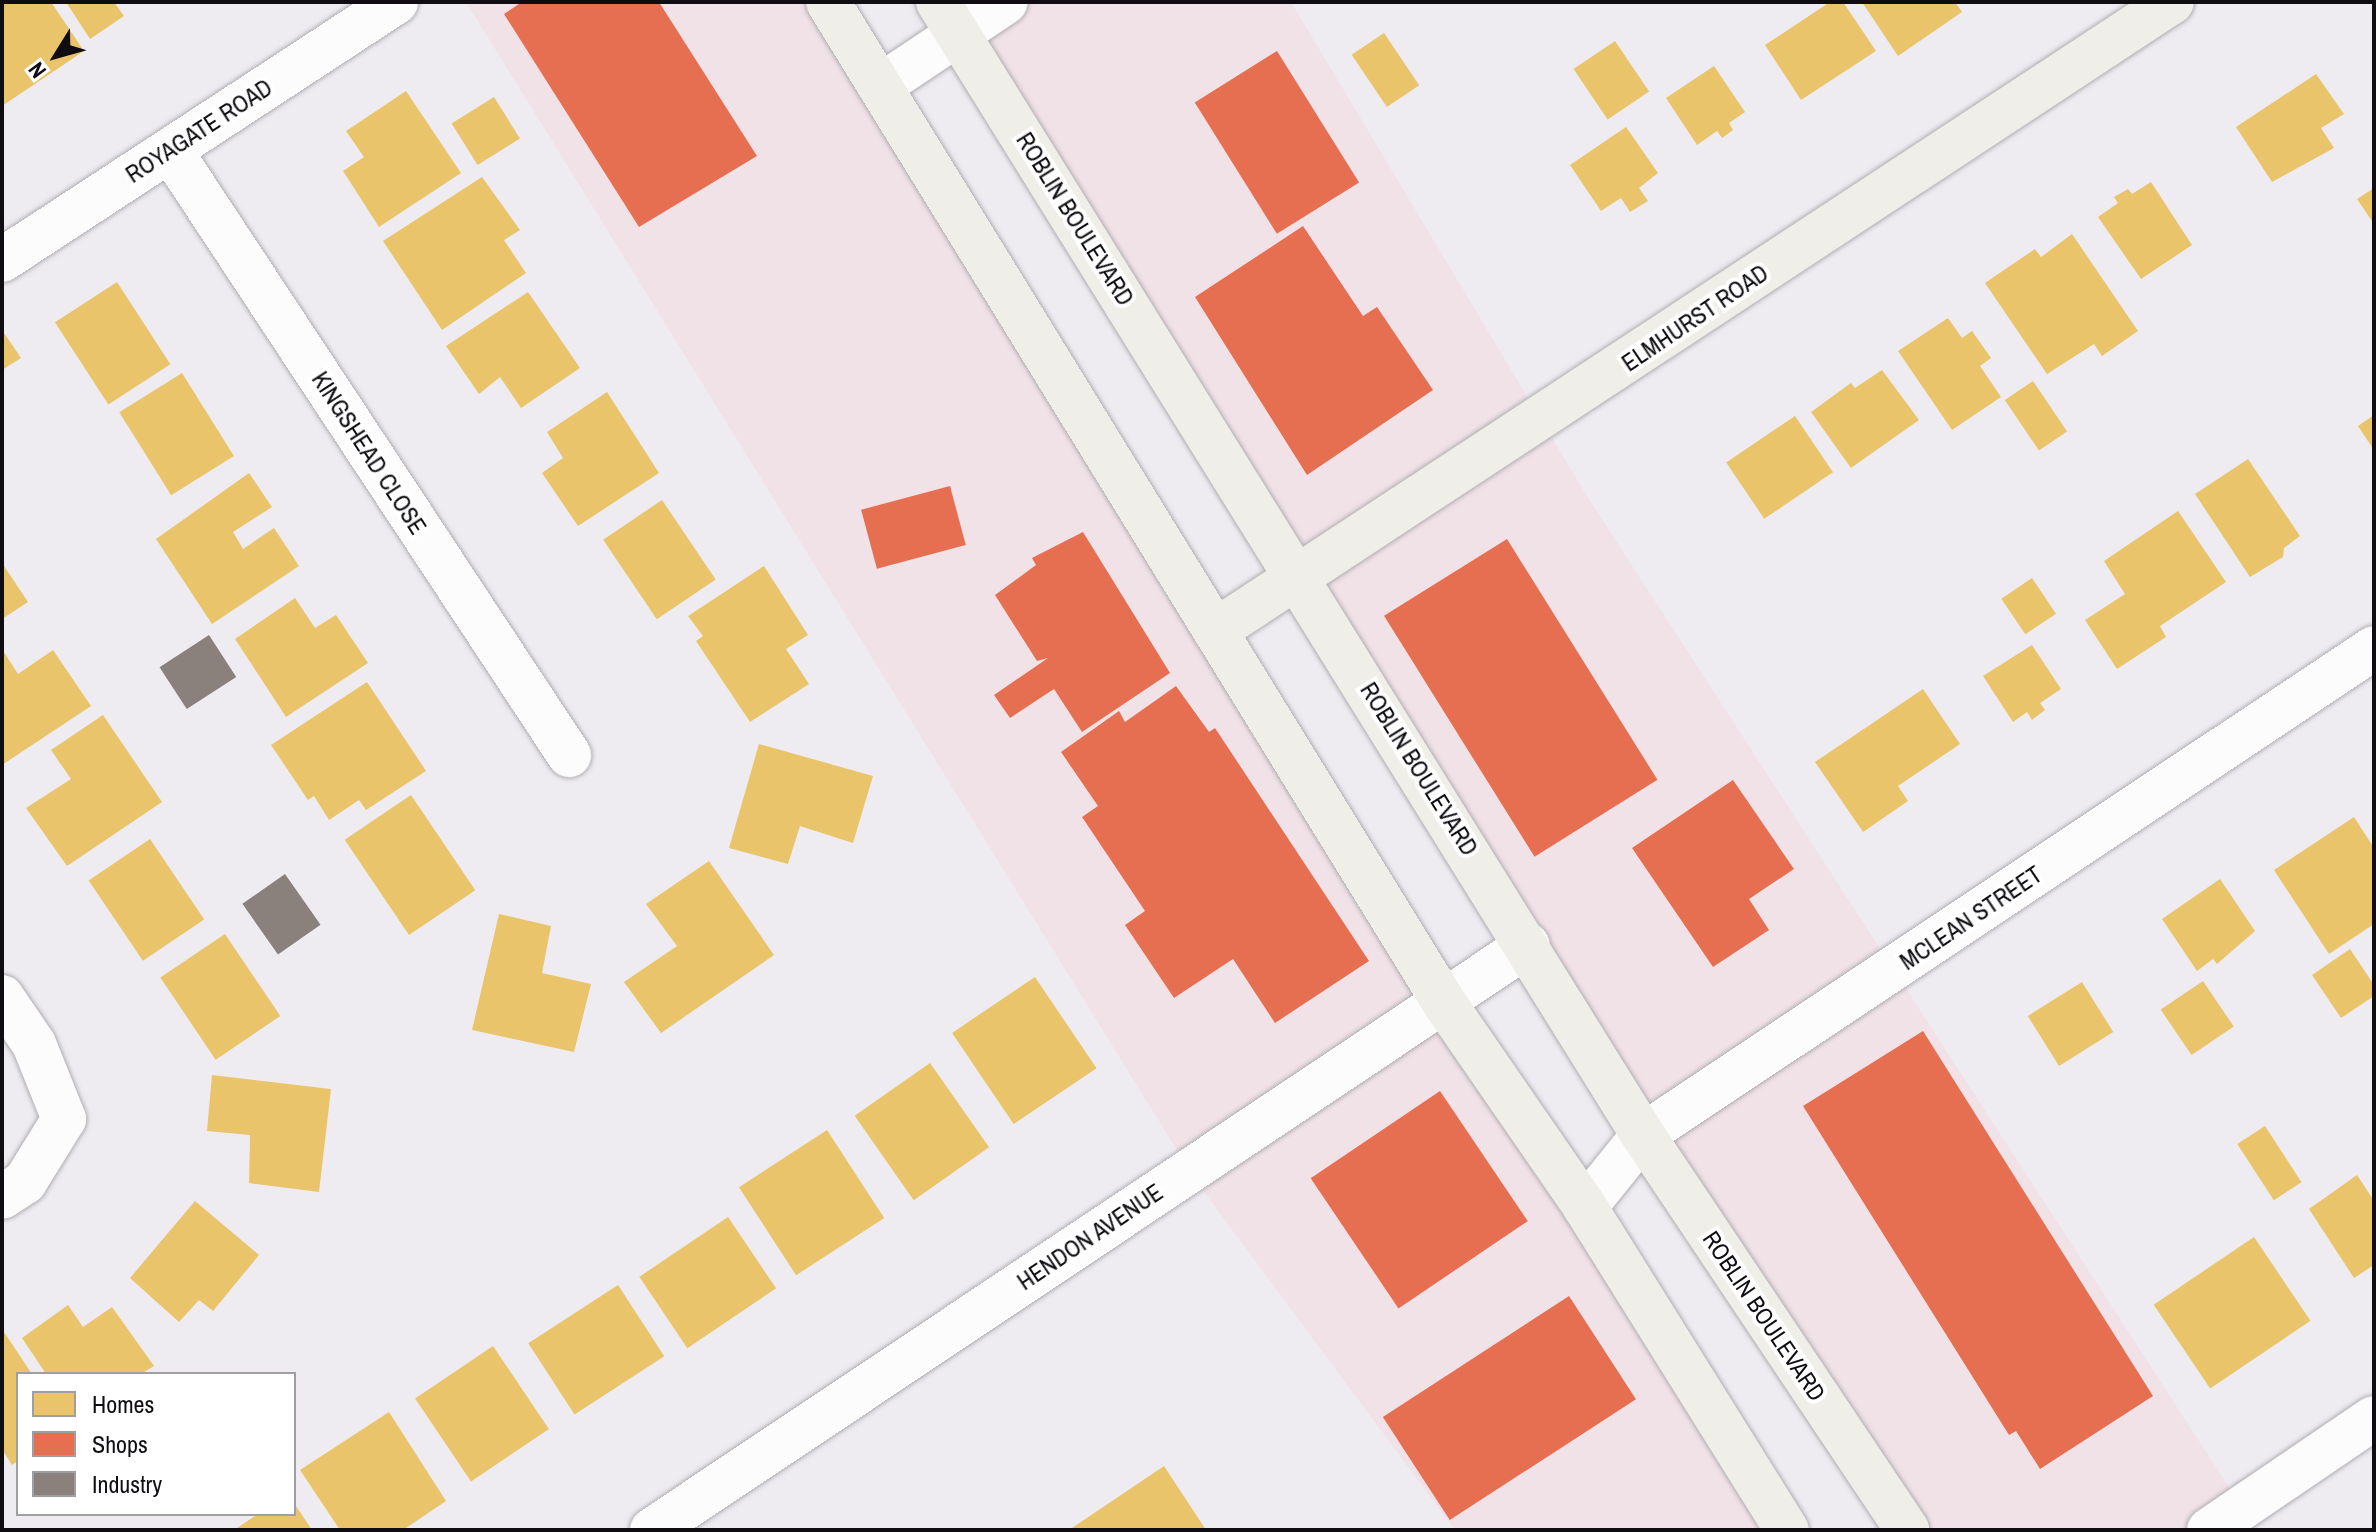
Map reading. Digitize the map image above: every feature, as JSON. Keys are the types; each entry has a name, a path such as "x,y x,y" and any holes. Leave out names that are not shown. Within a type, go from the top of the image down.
{"main road":[{"path":"828,2 1443,1001 1585,1207 1787,1530"},
{"name":"ELMHURST ROAD","path":"1215,631 2172,2"},
{"name":"ROBLIN BOULEVARD","path":"948,18 1299,576 1643,1135 1907,1530"}],"street":[{"name":"ROYAGATE ROAD","path":"2,260 396,2"},
{"path":"880,86 948,18 1006,2"},
{"name":"KINGSHEAD CLOSE","path":"170,150 569,755"},
{"name":"MCLEAN STREET","path":"1585,1207 1643,1135 2374,648"},
{"name":"HENDON AVENUE","path":"652,1530 1528,945"},
{"path":"2,997 34,1044 64,1119 25,1182 2,1197"},
{"path":"2209,1530 2374,1418"}],"shaded area":[{"path":"466,2 811,2 1775,1530 1455,1530 1198,1184"},
{"path":"945,2 1291,2 1585,493 2236,1498 2189,1530 1919,1530"}],"building: Homes":[{"path":"2,2 51,2 84,51 2,106"},
{"path":"66,2 114,2 124,16 90,39"},
{"path":"1830,2 1843,2 1876,51 1801,100 1765,45"},
{"path":"1862,2 1955,2 1962,12 1898,56"},
{"path":"1384,33 1419,85 1387,107 1352,55"},
{"path":"1615,41 1649,92 1608,120 1574,69"},
{"path":"1714,66 1745,112 1729,123 1733,130 1722,138 1717,131 1697,145 1666,98"},
{"path":"2316,74 2344,114 2321,128 2334,148 2272,182 2236,127"},
{"path":"406,91 461,173 379,227 343,171 364,157 346,131"},
{"path":"494,97 520,139 478,165 452,123"},
{"path":"1626,127 1658,173 1639,188 1648,201 1630,212 1621,198 1601,211 1570,165"},
{"path":"482,177 520,230 504,240 526,273 442,330 383,241"},
{"path":"2151,182 2192,245 2141,279 2098,217 2118,203 2114,197 2128,189 2132,194"},
{"path":"2374,188 2374,224 2357,199"},
{"path":"2072,234 2138,331 2102,356 2094,344 2047,374 1985,283 2035,249 2041,257"},
{"path":"117,282 170,364 108,404 55,322"},
{"path":"528,292 580,368 521,408 500,377 479,394 446,346"},
{"path":"1948,318 1962,338 1972,331 1991,358 1980,366 2001,397 1952,430 1898,351"},
{"path":"2,330 21,358 2,370"},
{"path":"1882,370 1919,420 1851,468 1811,412 1851,383 1855,388"},
{"path":"182,373 234,456 171,495 119,412"},
{"path":"2033,381 2067,432 2039,451 2005,400"},
{"path":"607,392 659,473 578,526 542,473 563,458 547,432"},
{"path":"2374,415 2374,450 2358,426"},
{"path":"1795,416 1833,472 1764,519 1726,462"},
{"path":"2248,459 2300,536 2284,548 2283,557 2250,577 2195,494"},
{"path":"249,473 272,507 233,532 243,549 274,528 299,566 212,624 156,539"},
{"path":"662,500 716,580 657,619 603,540"},
{"path":"2178,511 2226,582 2160,626 2166,637 2117,669 2085,620 2125,594 2104,561"},
{"path":"2,563 28,602 2,619"},
{"path":"764,566 808,635 786,649 809,684 750,722 696,641 703,636 688,616"},
{"path":"2032,578 2056,614 2025,634 2001,599"},
{"path":"295,598 315,628 336,615 368,663 286,717 235,639"},
{"path":"2032,645 2061,689 2040,703 2045,710 2032,720 2027,712 2013,722 1983,676"},
{"path":"2,649 18,674 53,650 91,706 2,765"},
{"path":"367,682 426,771 366,810 359,800 329,820 314,796 308,800 271,745"},
{"path":"1923,689 1960,744 1898,786 1908,801 1863,832 1815,762"},
{"path":"103,715 162,802 67,866 26,808 71,779 51,750"},
{"path":"759,744 873,776 853,843 800,826 788,864 729,848"},
{"path":"411,795 475,890 409,935 345,840"},
{"path":"2354,817 2374,848 2374,924 2329,954 2274,870"},
{"path":"150,839 204,919 143,961 89,880"},
{"path":"709,861 774,955 661,1033 624,982 677,946 646,904"},
{"path":"2220,879 2255,931 2217,964 2213,959 2197,971 2162,919"},
{"path":"499,914 551,926 542,973 591,984 574,1052 472,1030"},
{"path":"225,934 280,1016 216,1060 160,978"},
{"path":"2350,949 2374,985 2374,996 2341,1018 2312,975"},
{"path":"1035,977 1097,1068 1014,1124 952,1033"},
{"path":"2203,981 2234,1027 2191,1055 2161,1010"},
{"path":"2082,982 2113,1032 2059,1066 2028,1016"},
{"path":"930,1063 989,1147 914,1200 855,1116"},
{"path":"212,1075 331,1089 319,1192 249,1183 250,1135 207,1131"},
{"path":"2265,1126 2301,1182 2274,1200 2237,1144"},
{"path":"827,1130 884,1218 796,1275 739,1187"},
{"path":"2357,1175 2374,1201 2374,1265 2354,1278 2309,1209"},
{"path":"195,1201 259,1255 213,1311 199,1300 179,1322 130,1278"},
{"path":"728,1217 776,1288 687,1348 639,1277"},
{"path":"2254,1237 2310,1321 2210,1388 2154,1305"},
{"path":"618,1285 664,1356 575,1415 528,1343"},
{"path":"68,1305 83,1327 112,1307 154,1366 144,1372 45,1372 22,1338"},
{"path":"2,1329 31,1372 16,1372 16,1462 12,1465 2,1449"},
{"path":"493,1346 549,1429 471,1481 415,1399"},
{"path":"389,1412 446,1501 403,1530 340,1530 300,1470"},
{"path":"1164,1466 1206,1530 1069,1530"},
{"path":"296,1506 312,1530 234,1530 255,1516 296,1516"}],"building: Shops":[{"path":"522,2 659,2 757,156 639,227 504,14"},
{"path":"1277,51 1359,182 1277,234 1195,102"},
{"path":"1303,226 1363,316 1377,307 1433,390 1307,475 1195,297"},
{"path":"950,486 966,545 877,569 861,510"},
{"path":"1083,532 1170,673 1082,732 1054,689 1010,718 994,695 1048,658 1037,661 995,595 1036,565 1032,558"},
{"path":"1507,539 1657,780 1535,857 1384,616"},
{"path":"1176,686 1209,732 1215,728 1369,961 1275,1023 1233,959 1174,998 1125,925 1145,911 1082,817 1098,806 1061,752 1119,711 1125,722"},
{"path":"1733,780 1794,869 1749,899 1769,930 1713,967 1632,848"},
{"path":"1923,1031 2153,1396 2040,1469 2016,1431 2009,1435 1803,1106"},
{"path":"1440,1091 1528,1221 1398,1308 1311,1178"},
{"path":"1569,1296 1636,1399 1450,1520 1383,1417"}],"building: Industry":[{"path":"209,635 236,677 187,709 160,667"},
{"path":"285,874 321,925 278,955 242,904"}]}
